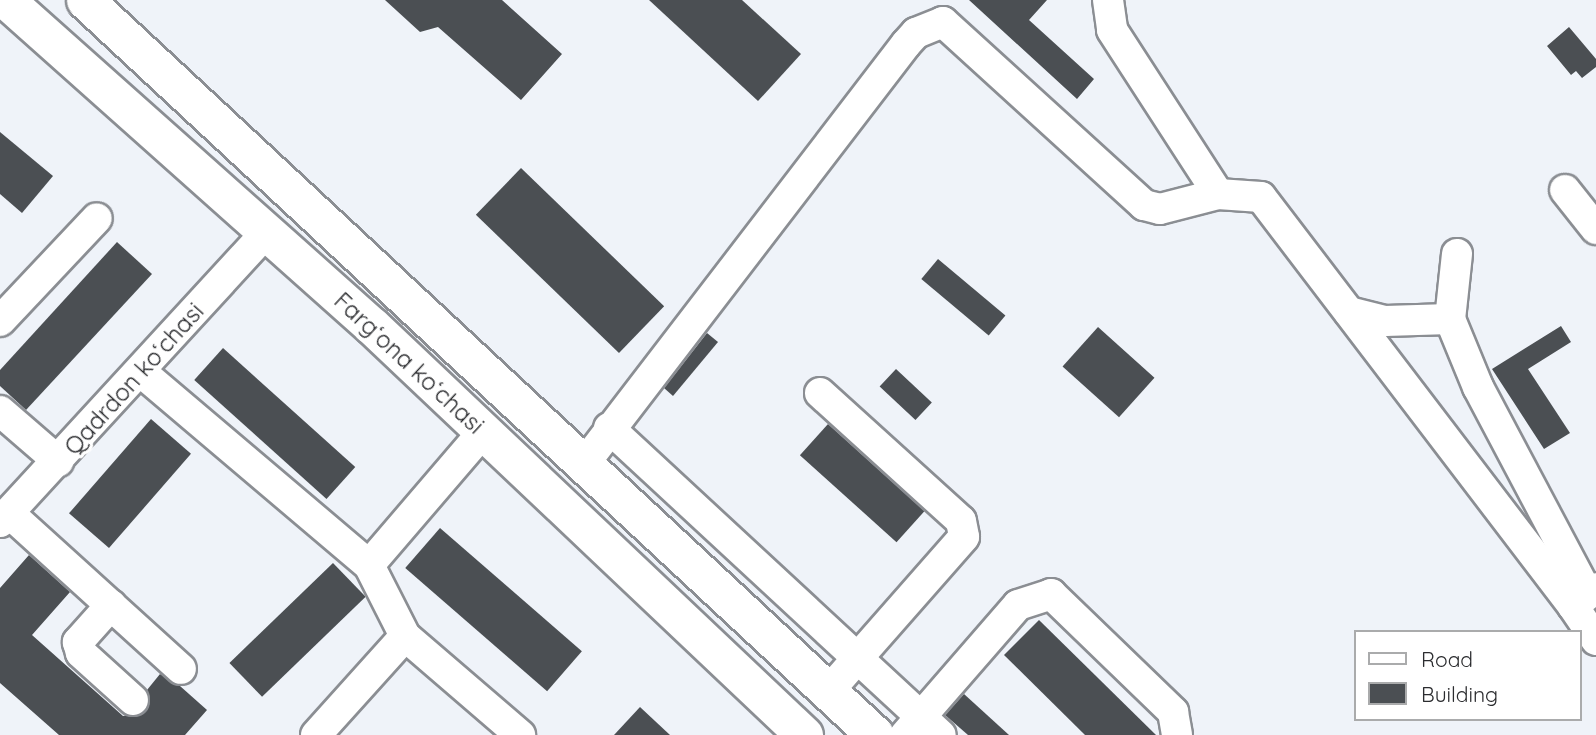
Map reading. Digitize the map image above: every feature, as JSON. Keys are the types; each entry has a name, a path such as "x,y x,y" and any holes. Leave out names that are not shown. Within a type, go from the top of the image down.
{"main road":[{"name":"Fargʻona koʻchasi","path":"85,0 874,735"},
{"name":"Fargʻona koʻchasi","path":"6,9 266,233 483,432 804,735"}],"street":[{"path":"1108,0 1112,30 1218,194"},
{"path":"584,464 906,44 916,33 943,22 1144,205 1160,208 1218,194 1261,197 1349,312 1586,596"},
{"path":"1564,190 1596,229"},
{"path":"0,321 96,218"},
{"name":"Qadrdon koʻchasi","path":"4,518 266,233"},
{"path":"1457,254 1450,318 1478,387 1586,596 1596,640"},
{"path":"1349,312 1385,321 1450,318"},
{"path":"140,371 369,565 405,636 520,735"},
{"path":"820,393 961,521 964,537 828,692"},
{"path":"0,411 58,461"},
{"path":"609,428 860,655 922,729 1018,605 1051,594 1173,712 1177,735"},
{"path":"369,565 483,432"},
{"path":"4,518 111,605 181,669"},
{"path":"111,605 78,642 81,653 133,700"},
{"path":"316,735 405,636"}],"building":[{"path":"385,0 502,0 562,54 521,100 438,27 420,32"},
{"path":"649,0 742,0 801,54 758,101"},
{"path":"969,0 1047,0 1029,20 1094,79 1077,99"},
{"path":"1569,27 1596,59 1596,67 1582,78 1576,71 1571,75 1547,46"},
{"path":"0,132 53,176 22,213 0,194"},
{"path":"521,168 664,306 619,353 476,215"},
{"path":"117,242 152,274 26,410 0,386 0,370"},
{"path":"938,259 1005,316 989,335 921,279"},
{"path":"1561,326 1571,342 1528,369 1570,433 1544,449 1492,369"},
{"path":"1098,327 1154,378 1119,417 1063,366"},
{"path":"707,333 718,342 673,396 664,388"},
{"path":"223,348 355,467 327,499 194,380"},
{"path":"896,369 932,402 915,420 880,387"},
{"path":"151,419 191,454 109,548 69,513"},
{"path":"828,424 925,511 897,542 800,455"},
{"path":"440,528 582,651 547,691 405,568"},
{"path":"29,555 70,592 32,635 123,716 146,711 147,690 160,674 180,686 207,710 185,735 59,735 0,683 0,588"},
{"path":"333,563 366,597 262,697 229,663"},
{"path":"1039,620 1156,735 1085,735 1004,655"},
{"path":"964,694 1009,735 968,735 945,715"},
{"path":"640,707 670,735 614,735"}]}
